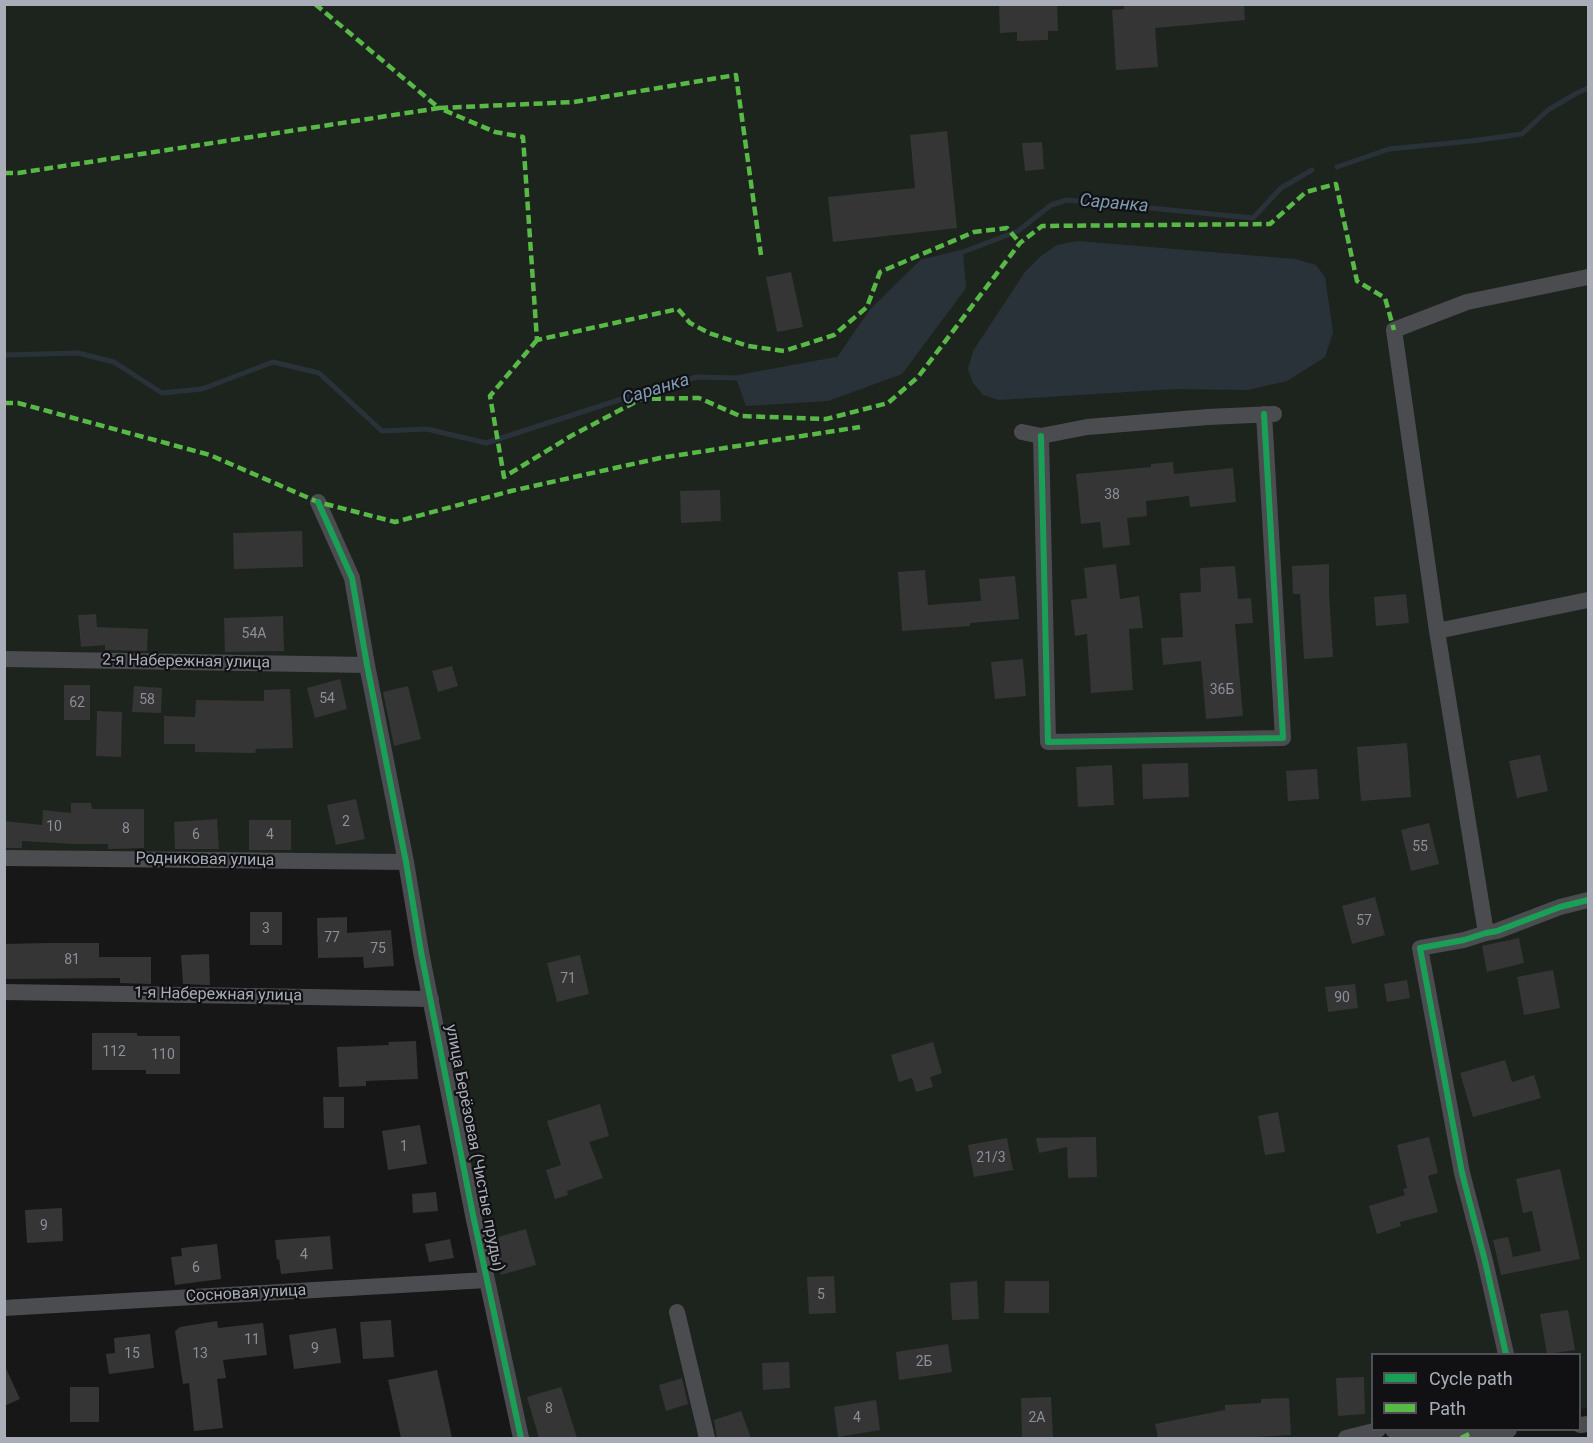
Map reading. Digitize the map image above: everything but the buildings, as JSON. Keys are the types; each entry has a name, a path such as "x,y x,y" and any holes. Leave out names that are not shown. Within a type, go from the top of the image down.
{"street":[{"path":"1486,933 1437,631 1394,330 1467,302 1588,277"},
{"path":"1022,432 1041,436 1087,427 1269,414 1283,738 1048,742 1041,436"},
{"name":"улица Берёзовая (Чистые пруды)","path":"318,502 352,578 431,999 521,1438"},
{"path":"1437,631 1588,600"},
{"name":"2-я Набережная улица","path":"4,659 367,665"},
{"name":"Родниковая улица","path":"4,858 406,862"},
{"path":"1506,1353 1462,1173 1420,948 1497,931 1560,907 1588,900"},
{"name":"1-я Набережная улица","path":"4,992 431,999"},
{"name":"Сосновая улица","path":"4,1308 487,1280"},
{"path":"677,1311 707,1438"},
{"path":"1346,1438 1374,1431"},
{"path":"1425,1431 1488,1433 1502,1431"}],"shaded area":[{"path":"5,5 1588,5 1588,1408 1581,1409 1581,1353 1371,1353 1371,1430 1346,1438 521,1438 406,862 5,858"},
{"path":"1077,241 1295,259 1316,265 1325,277 1333,332 1325,357 1287,381 1248,390 1175,389 999,400 983,395 973,383 968,369 973,351 1025,272 1041,256 1057,245"},
{"path":"963,252 966,288 902,374 828,401 746,406 736,378 839,359 872,311 922,262"}],"waterway":[{"name":"Саранка","path":"1337,167 1389,149 1522,134 1548,110 1588,88"},
{"name":"Саранка","path":"4,355 78,353 114,362 162,393 202,389 273,362 319,373 382,431 427,429 486,443 697,377 736,378 839,359 872,311 922,262 963,252 1018,231 1051,205 1067,200 1253,218 1281,188 1312,170"}],"marked path":[{"path":"315,4 439,108 574,102 736,75 761,255"},
{"path":"4,173 18,173 439,108 495,132 523,137 537,340 678,309 690,323 709,333 748,346 784,351 834,335 867,307 880,272 974,232 1007,228 1020,243"},
{"path":"537,340 490,396 504,477 571,436 641,399 699,398 740,416 826,419 888,403 918,377 1020,243 1042,226 1270,224 1306,192 1336,184 1357,281 1385,298 1394,330"},
{"path":"4,403 18,403 210,455 318,502 395,522 511,491 660,458 860,427"},
{"path":"1461,1438 1473,1432"}],"cycle path":[{"path":"1041,436 1048,742 1283,738 1264,414"},
{"path":"318,502 352,578 421,952 473,1215 521,1438"},
{"path":"1506,1353 1462,1173 1420,948 1497,931 1560,907 1588,900"}]}
